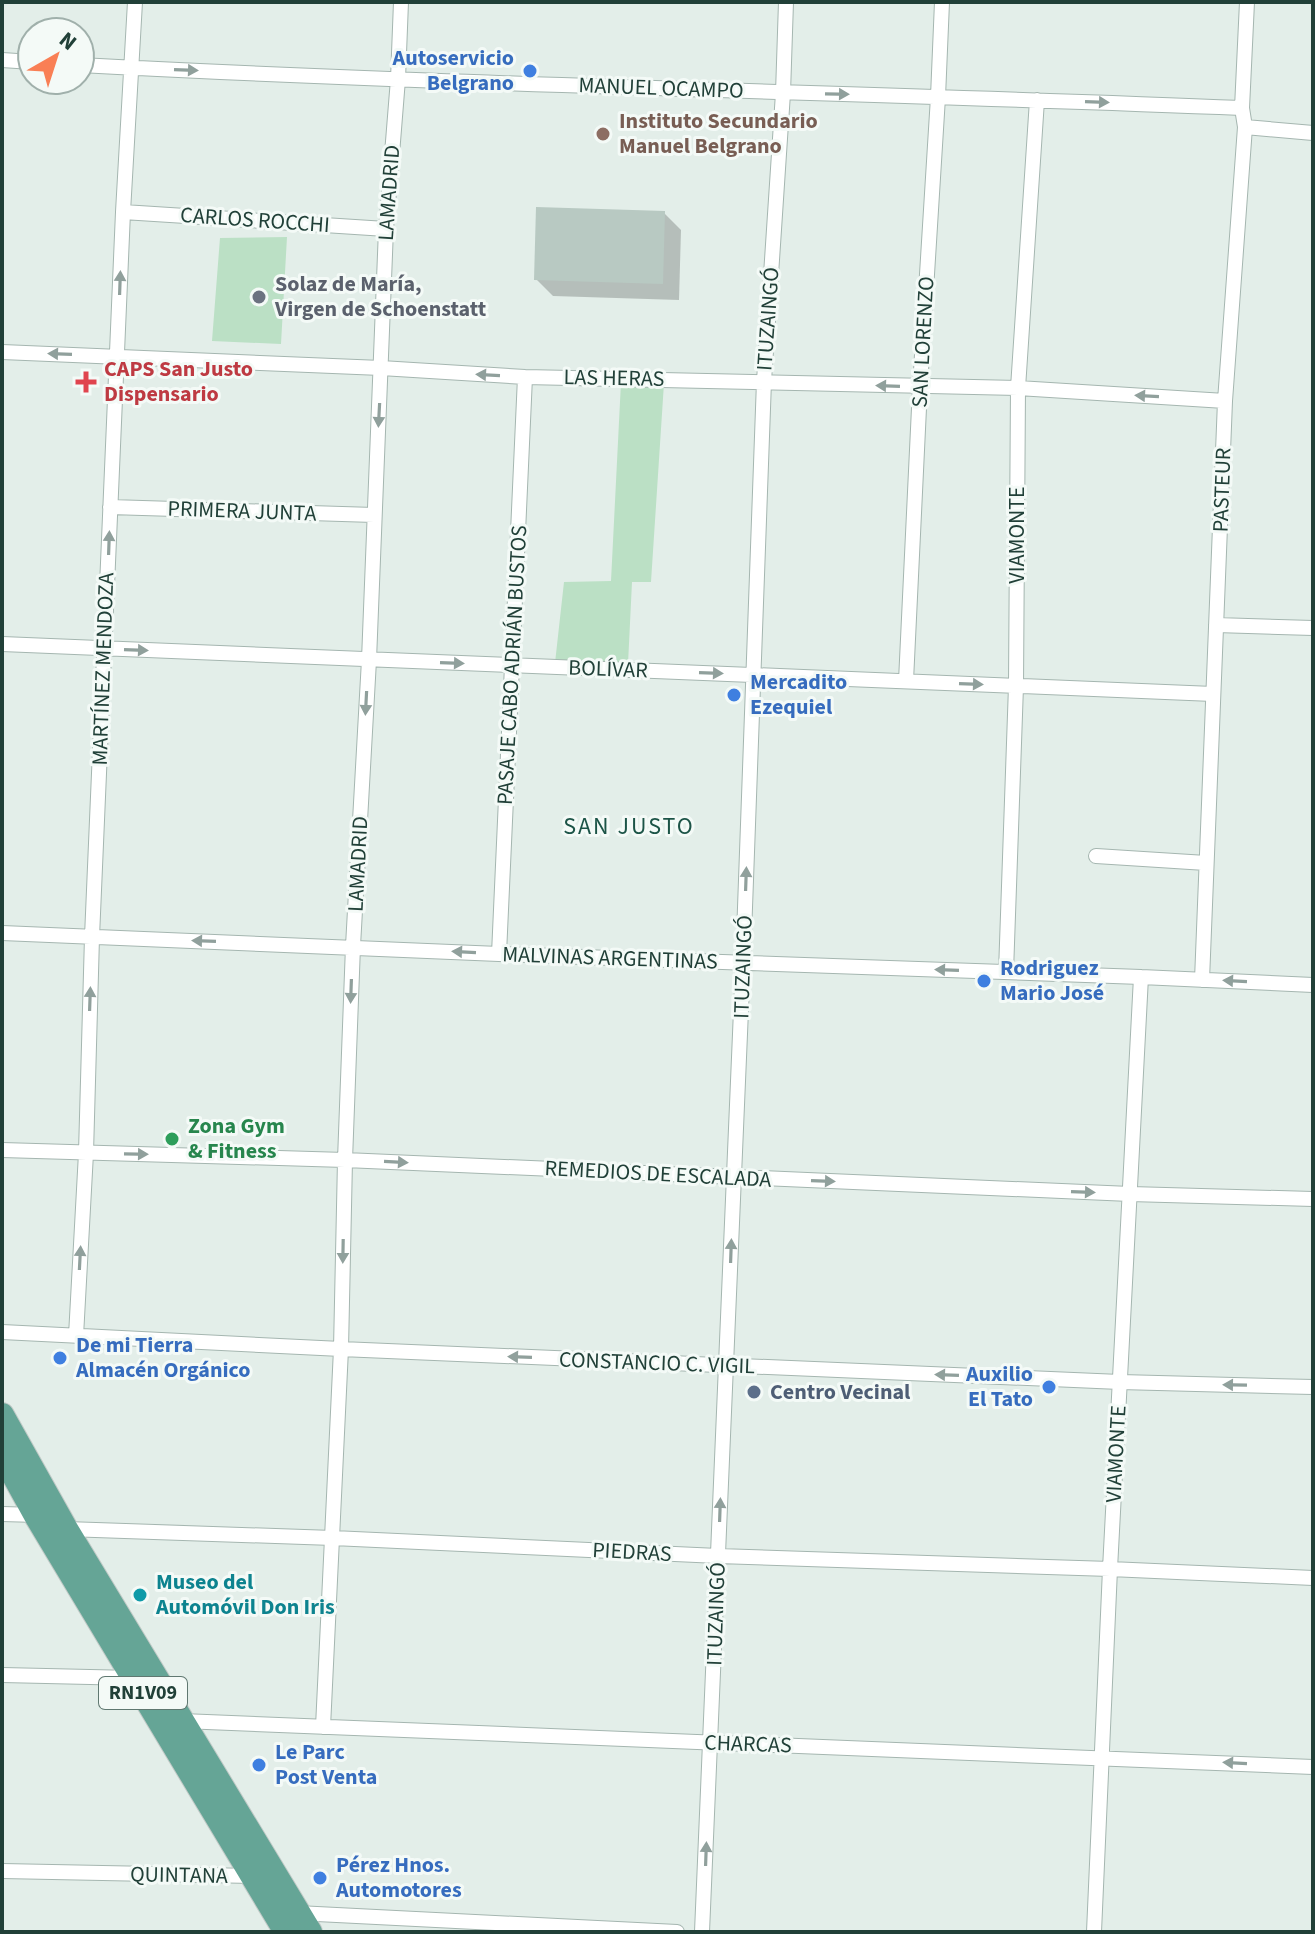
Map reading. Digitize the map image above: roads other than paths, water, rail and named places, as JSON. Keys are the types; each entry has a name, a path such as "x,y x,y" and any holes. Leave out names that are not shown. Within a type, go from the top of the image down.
{"main road":[{"name":"RN1V09","path":"2,1415 298,1926"},
{"name":"RN1V09","path":"2,1454 253,1876 298,1926"}],"street":[{"name":"MARTÍNEZ MENDOZA","path":"76,1336 123,212 135,2"},
{"name":"LAMADRID","path":"323,1727 341,1349 353,946 369,660 386,229 401,2"},
{"name":"ITUZAINGÓ","path":"702,1932 764,381 786,2"},
{"name":"SAN LORENZO","path":"906,681 942,2"},
{"name":"PASTEUR","path":"1202,980 1225,401 1245,127 1242,108 1247,2"},
{"name":"MANUEL OCAMPO","path":"96,66 1242,108"},
{"name":"VIAMONTE","path":"1006,972 1016,686 1018,388 1037,100"},
{"path":"1245,127 1313,133"},
{"name":"CARLOS ROCCHI","path":"123,212 386,229"},
{"name":"LAS HERAS","path":"2,352 525,377 1018,388 1225,401"},
{"name":"PASAJE CABO ADRIÁN BUSTOS","path":"499,954 525,377"},
{"name":"PRIMERA JUNTA","path":"110,507 374,515"},
{"path":"1216,625 1313,628"},
{"name":"BOLÍVAR","path":"2,644 1213,694"},
{"path":"1096,856 1206,863"},
{"name":"MALVINAS ARGENTINAS","path":"2,933 1313,985"},
{"name":"VIAMONTE","path":"1094,1932 1141,977"},
{"name":"REMEDIOS DE ESCALADA","path":"2,1150 345,1160 1313,1199"},
{"name":"CONSTANCIO C. VIGIL","path":"2,1332 726,1366 1313,1387"},
{"name":"PIEDRAS","path":"2,1514 35,1514 66,1529 1313,1578"},
{"path":"2,1675 134,1678"},
{"name":"CHARCAS","path":"182,1721 1313,1767"},
{"name":"QUINTANA","path":"2,1871 253,1876"},
{"path":"298,1926 677,1932"}],"place":[{"name":"Autoservicio Belgrano","path":"530,71"},
{"name":"Instituto Secundario Manuel Belgrano","path":"603,134"},
{"name":"Solaz de María, Virgen de Schoenstatt","path":"259,297"},
{"name":"CAPS San Justo Dispensario","path":"86,382"},
{"name":"Mercadito Ezequiel","path":"734,695"},
{"name":"Rodriguez Mario José","path":"984,981"},
{"name":"Zona Gym & Fitness","path":"172,1139"},
{"name":"De mi Tierra Almacén Orgánico","path":"60,1358"},
{"name":"Auxilio El Tato","path":"1049,1387"},
{"name":"Centro Vecinal","path":"754,1392"},
{"name":"Museo del Automóvil Don Iris","path":"140,1595"},
{"name":"Le Parc Post Venta","path":"259,1765"},
{"name":"Pérez Hnos. Automotores","path":"320,1878"}],"district":[{"name":"SAN JUSTO","path":"629,826"}]}
